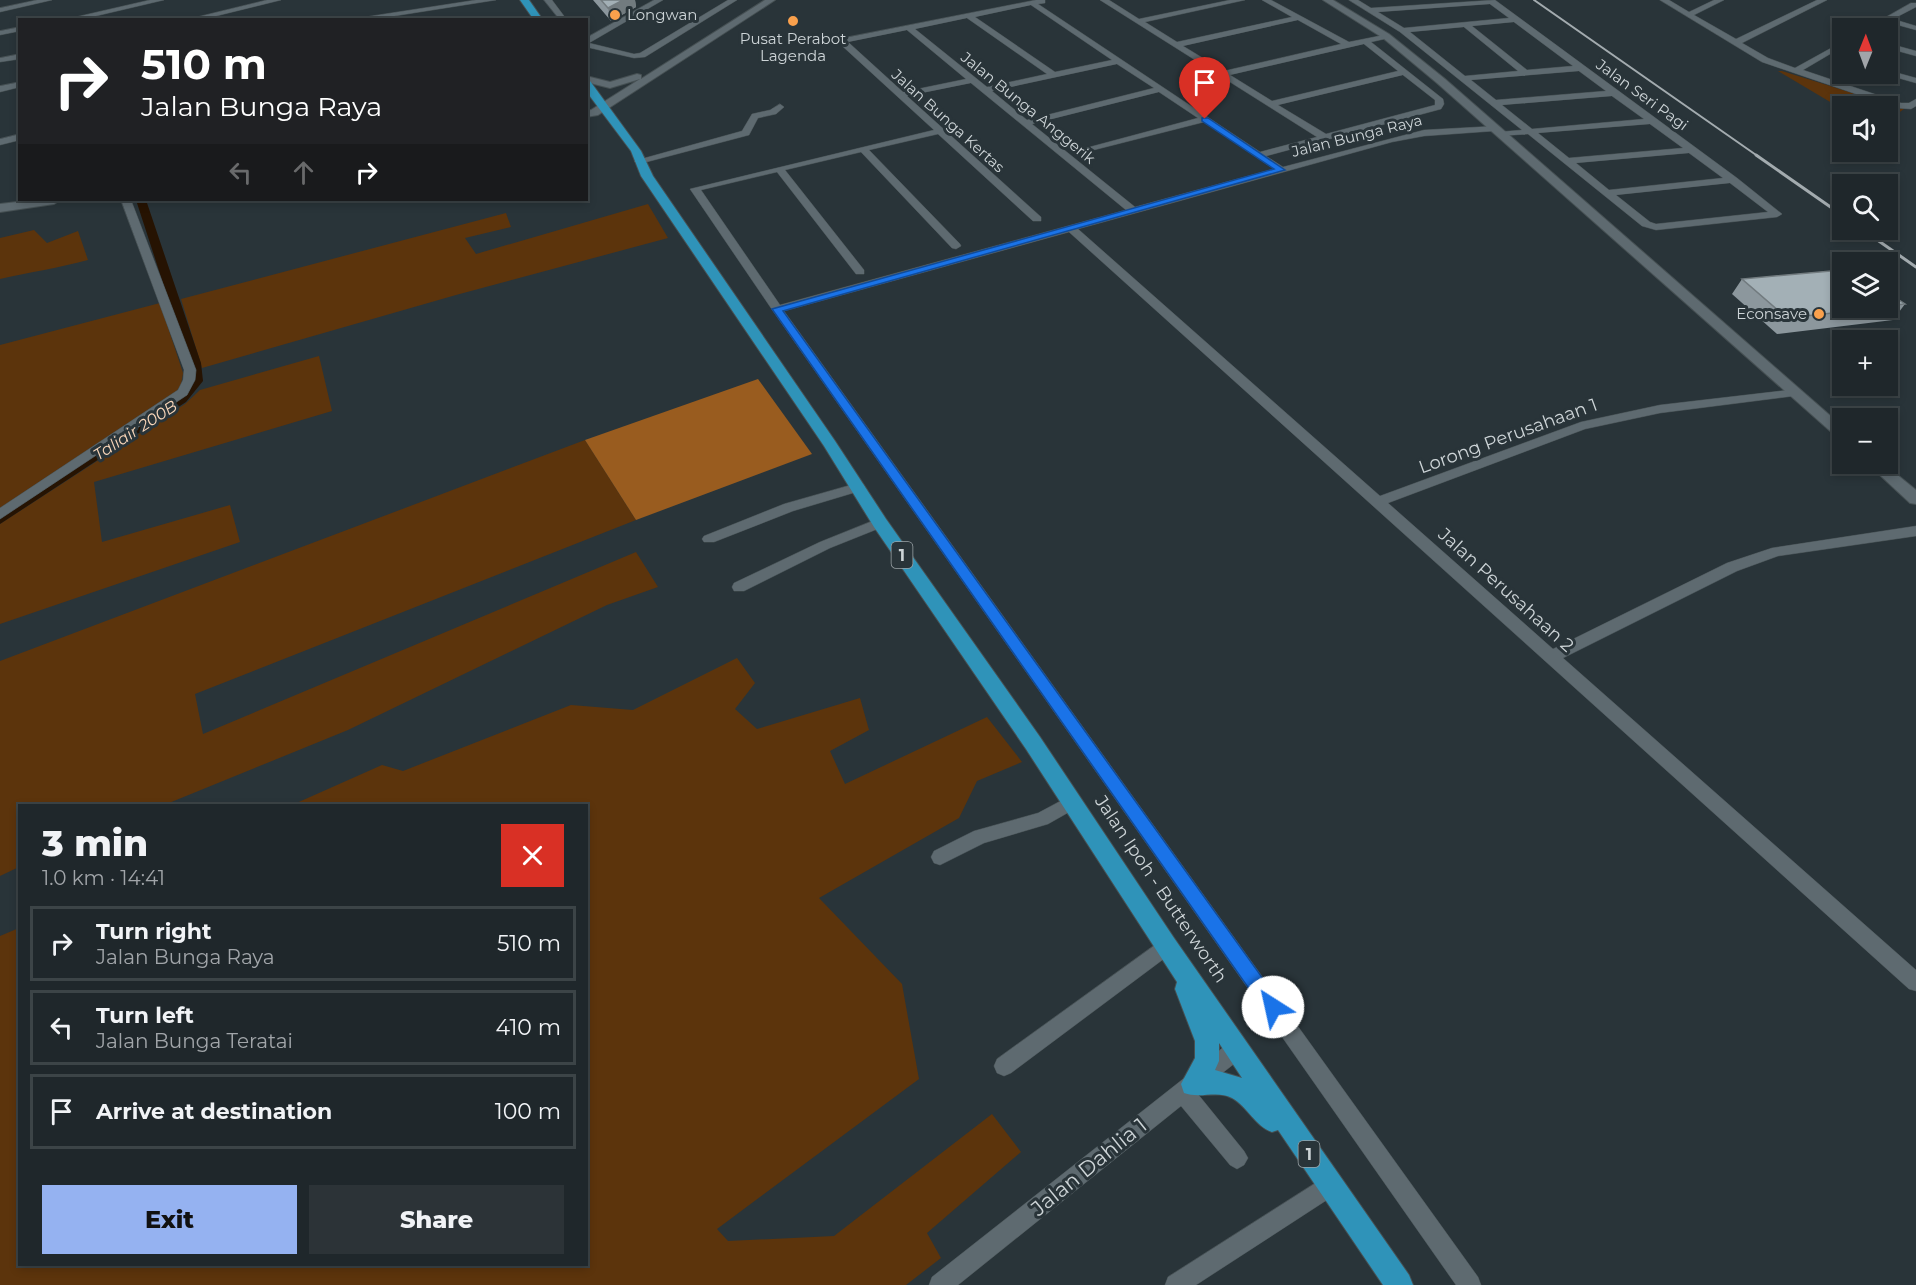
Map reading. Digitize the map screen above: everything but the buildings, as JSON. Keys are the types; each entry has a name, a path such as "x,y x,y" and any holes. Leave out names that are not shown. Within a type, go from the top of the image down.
{"highway":[{"path":"515,0 528,18"},
{"path":"525,0 538,18"},
{"name":"Jalan Ipoh - Butterworth","path":"588,90 592,108 626,153 639,162 880,523 1072,802 1166,946 1399,1285"},
{"path":"1166,946 1207,1041 1208,1061 1188,1088"},
{"path":"1188,1088 1211,1080 1225,1082 1245,1090 1260,1103 1380,1258"}],"street":[{"path":"0,10 48,0"},
{"path":"75,18 160,0"},
{"path":"195,18 253,2 278,0"},
{"path":"363,18 492,0"},
{"path":"548,0 562,18"},
{"path":"588,42 659,0"},
{"path":"588,44 634,56 646,53 733,0"},
{"path":"592,108 760,0"},
{"path":"592,108 771,0"},
{"path":"908,27 1044,0"},
{"path":"1104,0 1324,137"},
{"path":"1138,21 1241,0"},
{"path":"1266,0 1347,44"},
{"path":"1327,0 1386,36 1498,131 1832,425"},
{"path":"1353,0 1403,30 1608,193 1734,180"},
{"path":"1664,0 1765,60 1900,106 1913,104"},
{"path":"1688,15 1720,0"},
{"path":"1735,43 1823,0"},
{"path":"1371,10 1491,1"},
{"name":"Jalan Seri Pagi","path":"1491,1 1777,213 1651,226 1608,193"},
{"path":"1905,2 1915,5"},
{"path":"1032,3 1281,170"},
{"path":"640,4 649,6"},
{"path":"1891,18 1915,5"},
{"path":"969,15 1054,75"},
{"path":"1175,45 1298,18"},
{"path":"1403,30 1516,20"},
{"path":"1898,23 1916,28"},
{"path":"1465,24 1526,73"},
{"name":"Jalan Bunga Kertas","path":"908,27 842,41 1037,219"},
{"name":"Jalan Bunga Anggerik","path":"908,27 1132,210"},
{"path":"0,33 18,29"},
{"path":"1222,74 1386,36"},
{"path":"1258,155 1438,107 1440,104 1438,99 1364,40"},
{"path":"1898,48 1916,54"},
{"path":"1795,71 1832,50"},
{"path":"1826,53 1832,55"},
{"path":"0,60 18,56"},
{"path":"985,90 1118,61"},
{"path":"1465,78 1582,68"},
{"path":"1271,104 1404,72"},
{"path":"1898,75 1916,81"},
{"path":"588,81 610,85 639,76"},
{"path":"900,96 973,80"},
{"path":"0,89 18,84"},
{"path":"1025,123 1157,90"},
{"path":"1496,103 1615,93"},
{"path":"639,162 746,133 755,116 773,112 780,106"},
{"path":"1089,150 1205,119"},
{"name":"Jalan Bunga Raya","path":"777,309 1391,140 1424,133 1531,131 1653,120"},
{"path":"939,131 695,189 777,309 1470,1285"},
{"path":"0,142 18,138"},
{"path":"863,149 956,246"},
{"path":"1568,161 1693,150"},
{"path":"779,170 860,272"},
{"path":"0,208 47,201"},
{"path":"0,514 183,392 189,380 190,370 126,201"},
{"name":"Jalan Perusahaan 2","path":"1070,227 1916,982"},
{"name":"Lorong Perusahaan 1","path":"1378,502 1597,422 1671,406 1794,392"},
{"path":"1887,474 1916,499"},
{"path":"709,539 789,507 858,487"},
{"path":"740,587 825,545 880,523"},
{"path":"1551,657 1732,567 1766,555 1840,541 1916,531"},
{"path":"940,857 980,836 1042,819 1072,802"},
{"path":"1004,1066 1166,946"},
{"name":"Jalan Dahlia 1","path":"940,1285 1237,1049"},
{"path":"1188,1088 1237,1158"},
{"path":"1176,1285 1325,1188"}],"shaded area":[{"path":"1778,71 1862,96 1832,96 1832,103"},
{"path":"648,204 668,238 456,295 202,368 181,299 506,213 511,227 465,238 476,254"},
{"path":"34,230 47,243 78,231 88,260 0,279 0,238"},
{"path":"160,303 183,373 181,385 173,396 0,509 0,345"},
{"path":"319,356 332,411 94,482 102,542 230,505 240,542 0,624 0,524 185,404 200,390"},
{"path":"758,379 812,454 636,520 585,440"},
{"path":"585,440 636,520 195,694 203,734 636,552 658,587 607,605 348,730 166,804 18,804 18,867 0,876 0,661"},
{"path":"737,658 755,683 735,709 757,729 860,698 869,730 830,751 845,784 987,717 1022,762 977,781 959,818 819,898 902,984 919,1079 717,1229 728,1241 834,1236 992,1114 1021,1152 927,1233 941,1258 906,1285 0,1285 0,936 18,928 18,1266 588,1266 588,804 294,804 382,765 403,771 571,705 633,710"}],"waterway":[{"name":"Taliair 200B","path":"0,519 182,399 197,381 195,363 141,201"}],"railway":[{"path":"1534,0 1759,157"},
{"path":"1756,155 1832,208"},
{"path":"1877,240 1916,267"}],"place":[{"name":"Longwan","path":"615,15"},
{"name":"Pusat Perabot Lagenda","path":"793,21"},
{"name":"Econsave","path":"1819,314"}],"route":[{"path":"1205,119 1281,170 777,309 1273,1007"}]}
